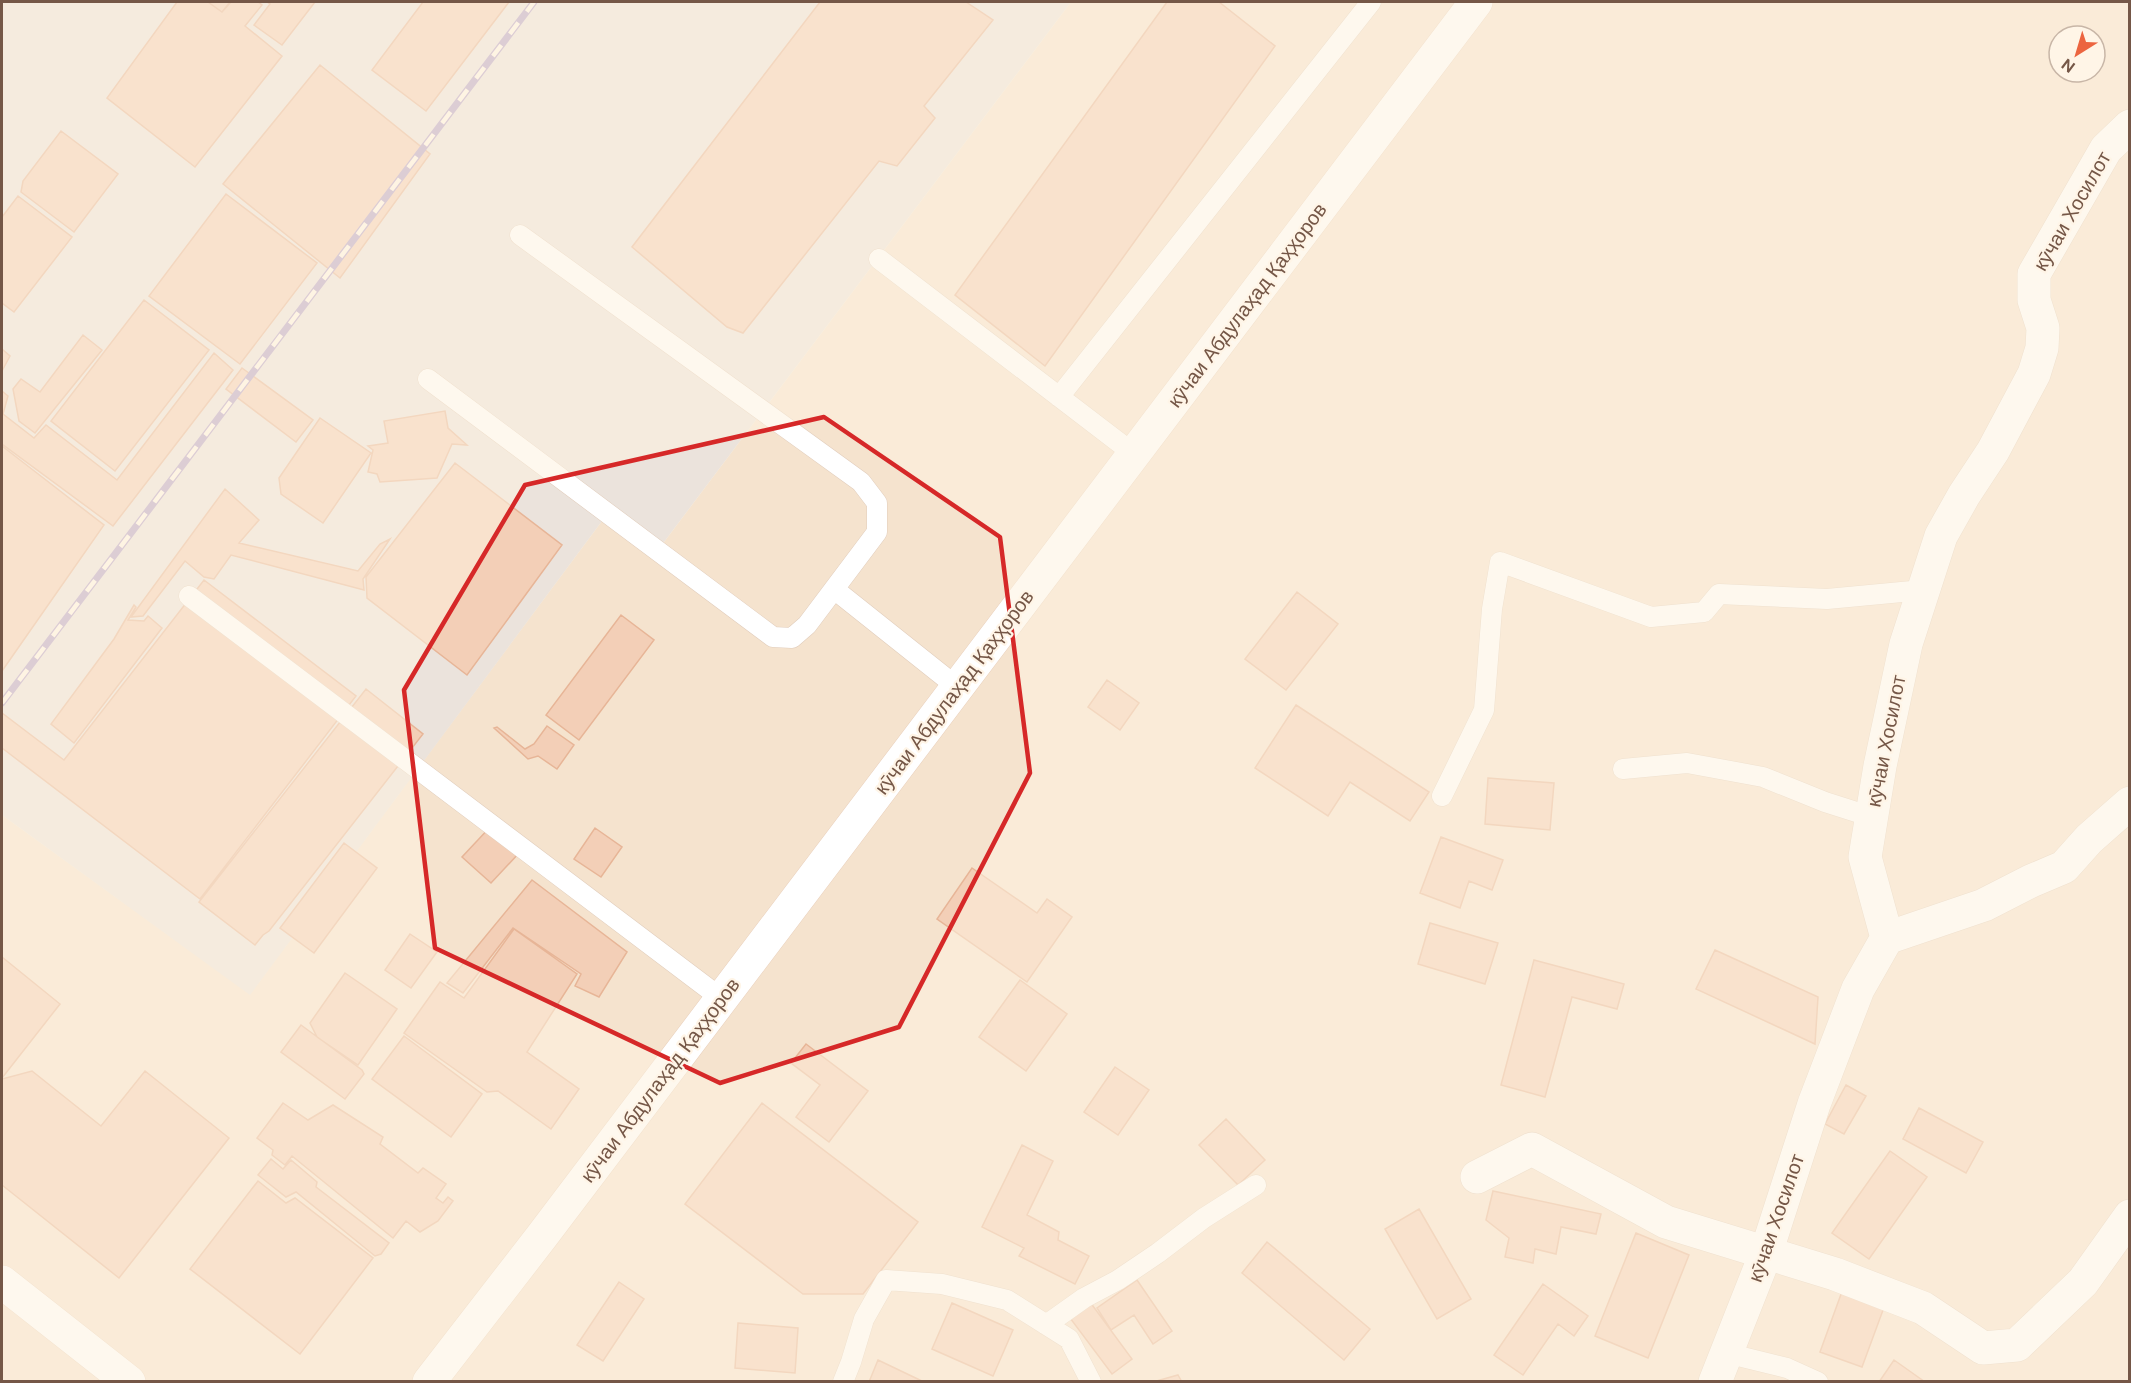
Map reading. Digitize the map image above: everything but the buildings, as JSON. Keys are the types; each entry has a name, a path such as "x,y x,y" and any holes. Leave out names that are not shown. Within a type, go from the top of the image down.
{"street":[{"name":"кӯчаи Абдулаҳад Қаҳҳоров","path":"429,1382 543,1236 1476,2"},
{"name":"кӯчаи Хосилот","path":"1721,1367 1766,1253 1814,1104 1854,999 1887,938 1865,857 1906,644 1923,590 1941,536 1993,451 2034,374 2042,348 2043,328 2034,300 2034,274 2106,149 2130,126"},
{"path":"1887,938 1984,905 2064,867 2089,839 2130,803"},
{"path":"1477,1177 1532,1149 1666,1222 1835,1274 1923,1308 1983,1348 2017,1345 2083,1282 2130,1216"},
{"path":"2,1282 129,1382"}],"lane":[{"path":"1059,397 1371,2"},
{"path":"428,379 773,637 792,638 807,625 877,531 877,503 861,482 520,235"},
{"path":"879,259 1134,454"},
{"path":"1443,796 1484,710 1492,609 1500,561 1651,617 1704,612 1719,594 1827,599 1923,590"},
{"path":"834,589 957,687"},
{"path":"189,596 722,999"},
{"path":"1623,769 1688,763 1763,777 1825,802 1872,817"},
{"path":"1046,1324 1084,1298 1118,1280 1204,1218 1256,1185"},
{"path":"843,1382 852,1362 864,1319 886,1280 942,1284 1007,1300 1069,1339 1091,1382"},
{"path":"1721,1367 1787,1368 1818,1382"}],"highlighted area":[{"path":"824,417 1000,537 1030,773 899,1027 720,1083 435,948 404,690 525,485"}],"shaded area":[{"path":"2,2 1071,2 655,554 605,517 250,995 2,815"},
{"path":"1071,2 2129,2 2129,1381 2,1381 2,815 250,994 605,517 655,554"}],"railway":[{"path":"2,703 534,2"}]}
